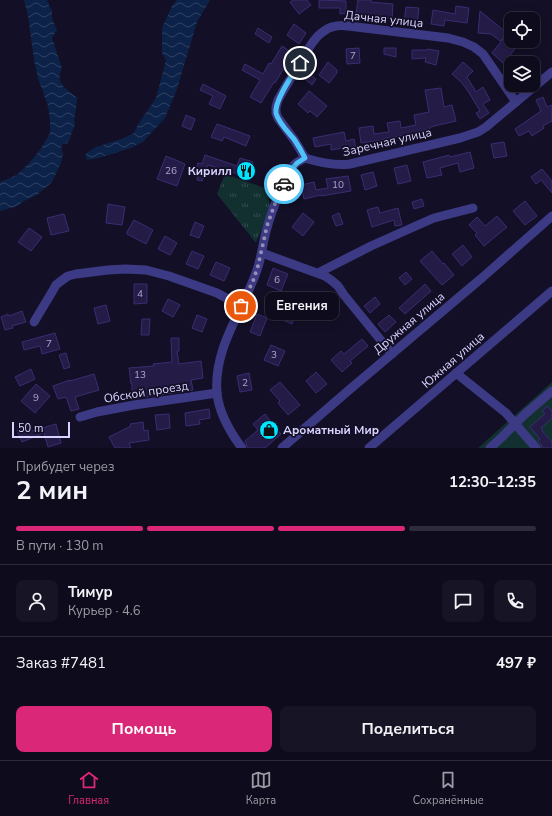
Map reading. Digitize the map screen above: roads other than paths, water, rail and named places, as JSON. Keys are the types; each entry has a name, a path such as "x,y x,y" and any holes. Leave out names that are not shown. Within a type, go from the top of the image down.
{"street":[{"name":"Дачная улица","path":"305,158 295,140 278,118 276,107 278,100 308,50 319,35 329,28 340,25 448,38 463,42 474,47 483,54 516,102"},
{"name":"Заречная улица","path":"305,158 332,165 350,164 460,138 478,132 486,128 552,72"},
{"path":"242,448 234,438 227,425 217,393 221,356 241,306 253,281 262,253 267,226 274,206 292,169 297,163 305,158"},
{"path":"318,273 371,246 434,218 472,208"},
{"name":"Дружная улица","path":"282,448 483,277 552,216"},
{"path":"262,253 318,273 331,280 338,286 392,354"},
{"path":"34,322 56,285 68,276 108,270 146,270 170,276 217,293 241,306"},
{"name":"Южная улица","path":"369,448 552,291"},
{"path":"456,373 506,413 536,448"},
{"path":"490,448 524,415 552,391"},
{"name":"Обской проезд","path":"80,417 134,405 217,393"}],"water":[{"path":"24,0 47,0 52,11 52,19 57,30 52,38 62,68 60,73 61,82 77,98 74,119 75,124 68,143 61,145 63,154 61,163 52,182 37,195 22,202 18,206 0,211 0,182 17,175 40,150 50,133 48,106 38,78"},
{"path":"177,0 210,0 197,22 177,89 165,118 143,142 131,148 99,158 87,160 85,155 96,147 124,138 134,133 156,98 166,60 162,53 162,28 172,6"}],"place":[{"name":"Кирилл","path":"246,171"},
{"name":"Евгения","path":"241,306"},
{"name":"Ароматный Мир","path":"269,430"}]}
